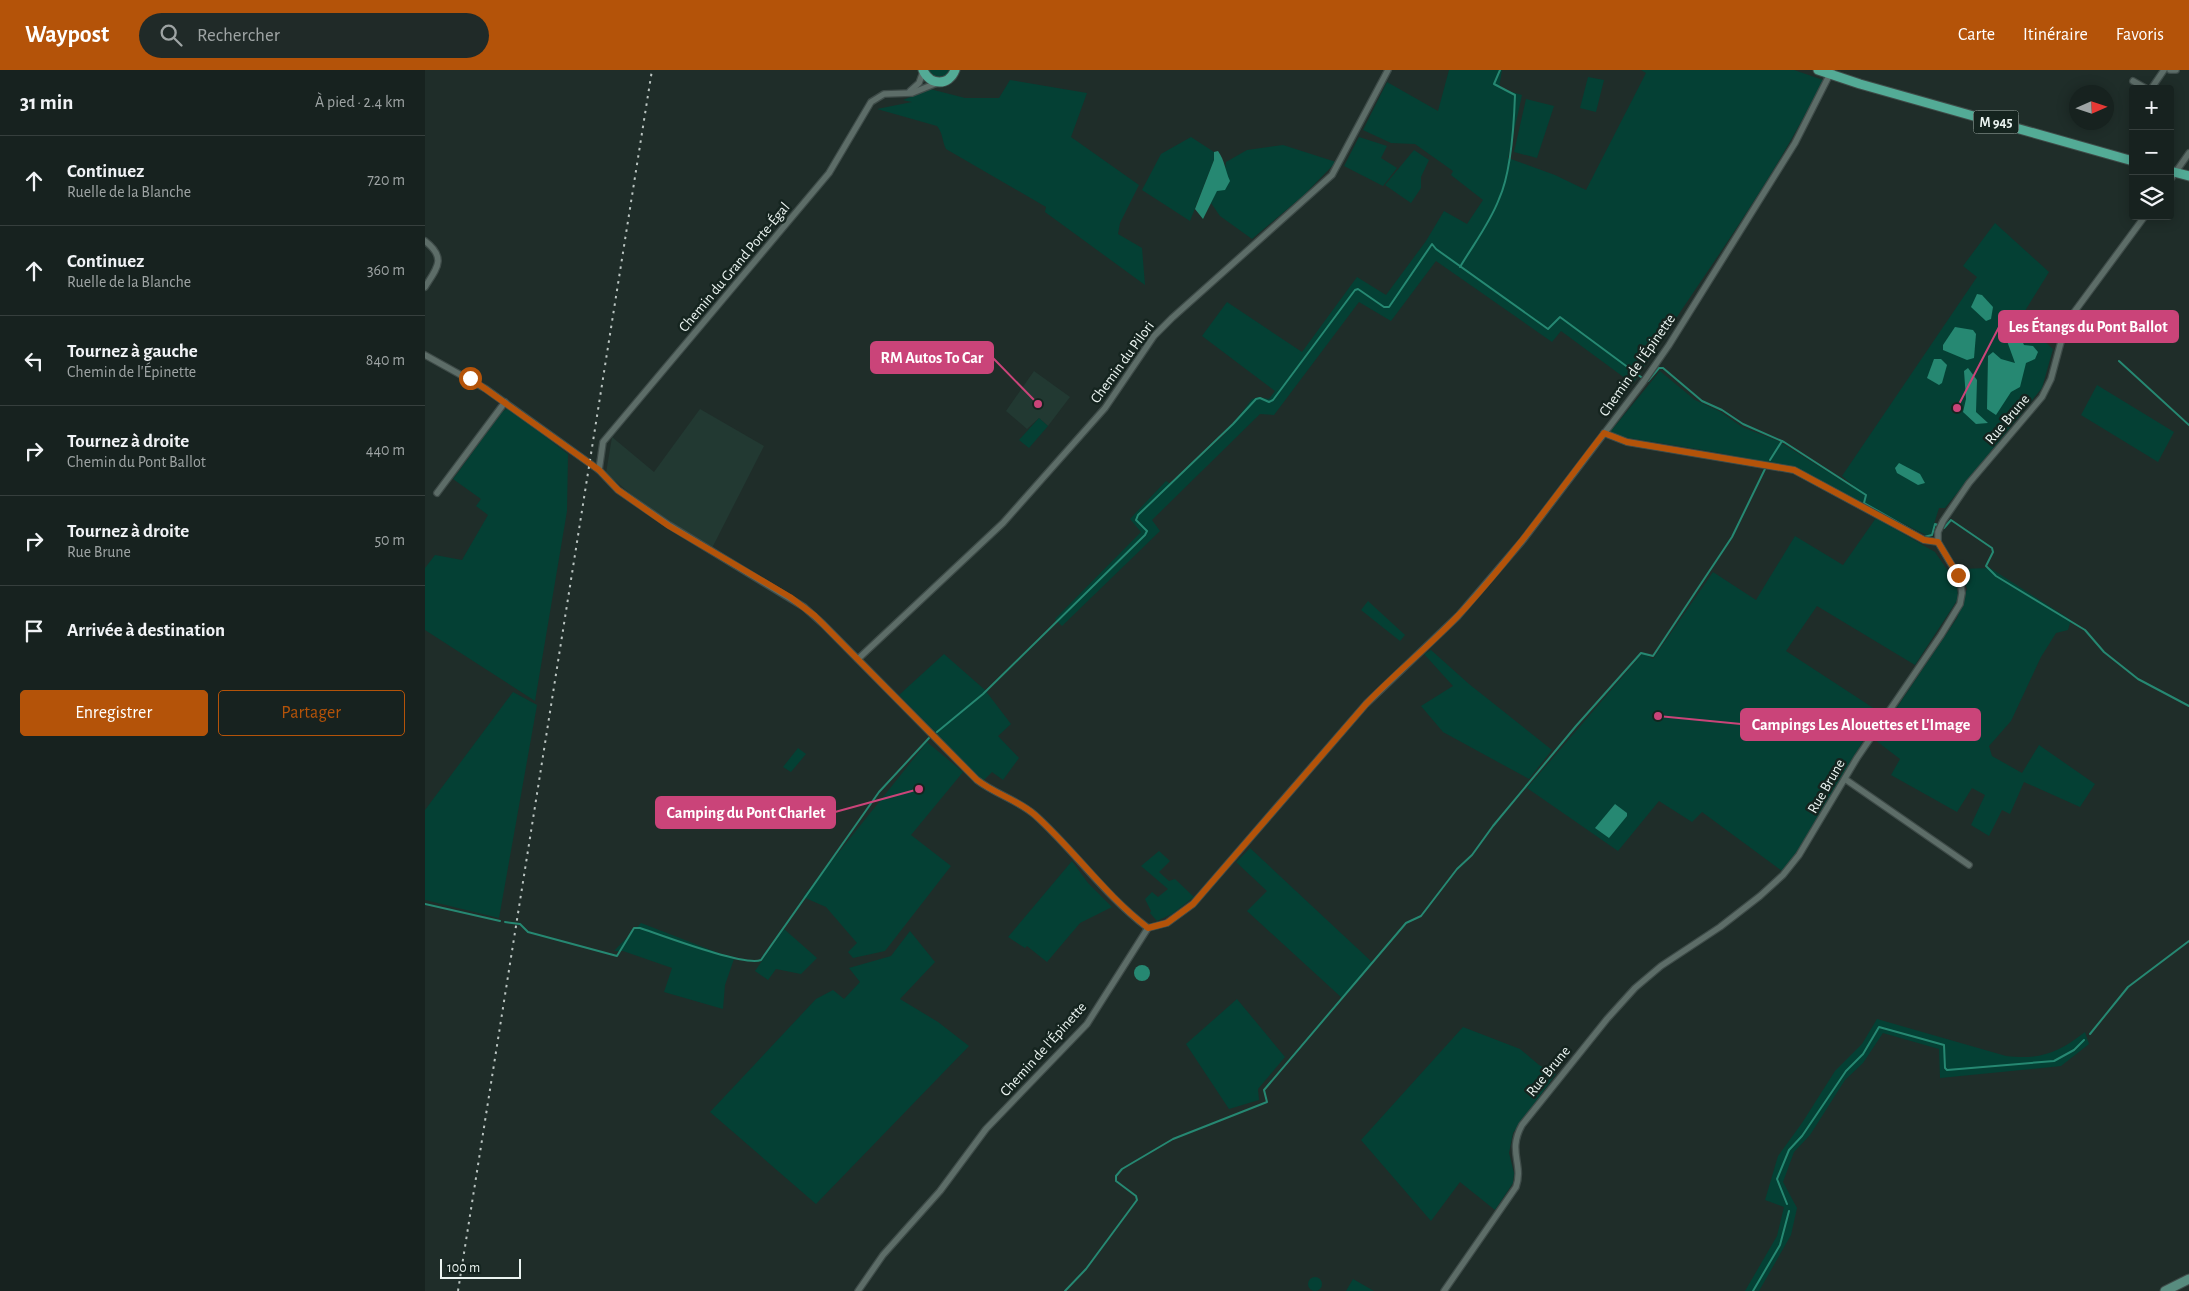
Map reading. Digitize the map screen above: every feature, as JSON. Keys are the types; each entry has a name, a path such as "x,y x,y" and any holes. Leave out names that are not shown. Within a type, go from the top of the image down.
{"main road":[{"path":"923,71 931,80 940,83 949,79 955,70"},
{"name":"M 945","path":"1818,70 1831,72 2129,160"},
{"path":"2174,174 2189,176"}],"street":[{"name":"Chemin du Pilori","path":"858,659 1003,523 1109,403 1154,336 1332,175 1388,70"},
{"path":"2152,85 2164,70"},
{"path":"2170,70 2176,70"},
{"name":"Chemin du Grand Porte-Égal","path":"900,93 917,86 923,71"},
{"name":"Chemin de l'Épinette","path":"858,1291 883,1255 940,1191 986,1129 1087,1024 1148,928 1167,923 1193,904 1373,697 1448,627 1489,581 1645,381 1749,220 1795,144 1831,72"},
{"path":"2133,81 2141,85"},
{"name":"Chemin du Grand Porte-Égal","path":"599,470 603,442 829,174 871,102 884,94 916,92 940,83"},
{"path":"2174,172 2189,153"},
{"name":"Rue Brune","path":"1444,1291 1516,1187 1518,1175 1515,1142 1519,1130 1534,1108 1607,1018 1641,982 1728,920 1787,871 1805,847 1845,779 1941,635 1959,604 1962,593 1960,579 1938,542 1941,525 1955,501 2041,397 2051,379 2062,338 2072,316 2142,220"},
{"path":"425,241 435,250 438,260 437,268 425,287"},
{"path":"425,355 470,378 505,402 599,470 618,490 669,526 794,600 823,624 937,741 986,788 1018,803 1034,814 1107,893 1148,928"},
{"path":"437,493 505,402"},
{"path":"1604,433 1627,442 1789,469 1821,483 1924,540 1938,542"},
{"path":"1845,779 1969,865"},
{"path":"2165,1291 2189,1279"}],"shaded area":[{"path":"926,70 952,70 947,76 936,79"},
{"path":"1449,70 1502,70 1499,88 1522,95 1508,158 1555,175 1586,190 1646,73 1641,70 1794,70 1823,80 1780,159 1633,384 1561,331 1552,342 1436,261 1391,321 1359,302 1274,415 1260,414 1152,520 1160,531 1062,626 1055,619 1141,532 1130,519 1166,481 1171,484 1225,434 1252,399 1259,397 1269,399 1275,391 1202,336 1227,302 1302,352 1357,277 1386,295 1426,241 1444,211 1467,224 1483,200 1451,175 1453,171 1415,144 1391,143 1363,130 1387,82 1438,111"},
{"path":"1588,77 1604,80 1596,112 1580,108"},
{"path":"1010,80 1087,93 1071,137 1139,185 1120,223 1118,234 1142,248 1145,285 1045,212 1046,207 946,149 937,126 877,109 912,102 903,100 930,89 965,98 999,98"},
{"path":"1526,99 1554,106 1537,158 1514,152"},
{"path":"1191,137 1214,152 1214,160 1190,221 1142,190 1161,154"},
{"path":"1359,137 1387,146 1381,158 1397,168 1383,186 1344,166"},
{"path":"1283,145 1336,162 1304,195 1252,239 1220,216 1211,203 1225,170 1226,162 1247,150"},
{"path":"1414,150 1429,160 1421,177 1421,188 1411,203 1385,185"},
{"path":"1218,151 1230,181 1225,190 1217,191 1203,219 1195,209 1214,160 1214,152"},
{"path":"1995,223 2049,272 2020,319 2053,349 2042,388 1945,508 1939,508 1930,537 1791,467 1617,436 1610,432 1660,371 1695,400 1719,411 1742,427 1778,441 1862,493 1842,476 1977,277 1963,266"},
{"path":"1977,294 1982,295 1993,307 1991,319 1986,321 1971,307"},
{"path":"1955,327 1973,330 1976,334 1974,358 1967,360 1943,350 1943,345"},
{"path":"2007,329 2020,336 2024,345 2033,346 2038,352 2035,359 2026,363 2020,387 2011,392 1996,415 1987,409 1988,356 1993,352 2001,359 2015,363 2007,341 1998,334"},
{"path":"1934,359 1941,359 1947,365 1942,383 1939,385 1927,378"},
{"path":"1968,368 1977,380 1976,412 1988,423 1976,424 1963,412 1966,399 1964,371"},
{"path":"1034,371 1070,397 1048,426 1039,418 1027,429 1006,411"},
{"path":"2097,385 2174,432 2158,462 2081,415"},
{"path":"508,408 568,454 567,511 535,701 425,630 425,568 435,555 462,560 488,515 476,506 481,499 453,479 502,412"},
{"path":"700,409 764,446 712,548 640,502 606,473 612,437 654,472"},
{"path":"1039,418 1048,426 1029,448 1019,440"},
{"path":"1899,463 1920,474 1925,483 1918,485 1897,473 1895,468"},
{"path":"1876,518 1935,552 1957,584 1958,599 1915,665 1817,606 1786,651 1881,713 1797,855 1782,871 1702,812 1692,822 1659,801 1618,851 1527,788 1643,653 1653,659 1713,572 1756,600 1795,536 1843,565"},
{"path":"1990,568 2071,620 2068,630 2056,633 2041,657 2011,721 1989,746 1992,756 2022,773 2039,745 2095,784 2080,807 2024,782 2010,814 2002,810 1989,836 1971,825 1985,795 1972,788 1957,812 1891,775 1900,759 1875,740 1957,618 1967,589 1960,569"},
{"path":"1368,601 1405,635 1400,641 1361,610"},
{"path":"1431,650 1469,684 1552,750 1529,779 1443,732 1421,706 1453,686 1424,654"},
{"path":"944,654 985,690 1011,724 998,736 1019,758 1003,780 992,772 983,781 899,695"},
{"path":"513,692 537,705 499,918 425,900 425,810"},
{"path":"927,742 963,772 911,835 951,866 885,951 853,958 848,952 857,943 826,907 803,897"},
{"path":"798,748 806,754 791,772 783,767"},
{"path":"1615,804 1627,813 1627,816 1609,838 1595,828"},
{"path":"1250,848 1373,963 1342,998 1247,911 1267,891 1236,862"},
{"path":"1159,851 1170,861 1159,872 1169,881 1175,879 1194,897 1172,914 1157,921 1150,913 1151,911 1145,899 1152,892 1158,897 1168,889 1141,866"},
{"path":"1072,861 1088,883 1112,907 1080,923 1047,962 1027,946 1025,948 1008,937"},
{"path":"641,923 734,959 725,985 723,1009 664,992 672,968 623,951 614,951"},
{"path":"784,929 817,958 801,974 776,969 768,980 755,971"},
{"path":"910,931 935,962 900,999 938,1022 969,1046 816,1204 710,1112 816,999 833,990 844,999 860,982 849,968 891,956"},
{"path":"1142,965 1150,973 1142,981 1134,973"},
{"path":"1237,999 1285,1057 1258,1089 1259,1100 1229,1109 1186,1044"},
{"path":"1877,1019 2006,1056 2039,1056 2057,1050 2085,1032 2089,1044 2061,1066 1940,1078 1939,1049 1883,1033 1863,1063 1845,1080 1810,1135 1794,1152 1783,1182 1797,1208 1791,1235 1759,1291 1745,1291 1777,1236 1784,1207 1765,1200 1778,1156 1802,1123 1835,1071 1862,1044"},
{"path":"1463,1027 1520,1049 1539,1065 1556,1074 1513,1133 1509,1153 1514,1173 1513,1183 1495,1210 1460,1182 1431,1221 1361,1140"},
{"path":"1312,1277 1318,1277 1322,1284 1318,1291 1312,1291 1308,1287 1308,1281"},
{"path":"1353,1279 1374,1291 1346,1291"}],"waterway":[{"path":"1460,267 1491,217 1503,188 1509,162 1515,95 1494,84 1500,70"},
{"path":"937,732 983,694 1145,535 1147,531 1136,520 1138,515 1233,424 1256,399 1260,398 1269,402 1273,400 1355,290 1358,289 1384,307 1389,307 1432,244 1436,249 1548,329 1560,317 1641,377"},
{"path":"2119,361 2189,425"},
{"path":"1648,381 1659,368 1663,368 1702,401 1722,410 1743,424 1784,442 1866,495 1864,503 1924,537 1932,535 1935,524 1938,525"},
{"path":"1770,460 1782,441"},
{"path":"1065,1291 1086,1269 1137,1200 1136,1196 1116,1181 1116,1176 1122,1169 1173,1139 1267,1102 1264,1090 1406,923 1421,916 1457,869 1472,855 1493,826 1576,726 1641,653 1653,656 1732,537 1765,469"},
{"path":"1944,528 1951,520 1992,548 1993,552 1986,566 1996,576 2085,630 2104,652 2138,679 2189,706"},
{"path":"505,922 520,924 528,932 617,956 634,928 640,928 721,955 752,961 761,960 879,792 929,738"},
{"path":"425,904 500,921"},
{"path":"2090,1034 2128,987 2189,941"},
{"path":"1787,1204 1777,1179 1789,1150 1802,1136 1846,1071 1863,1054 1879,1027 1944,1045 1945,1068 1947,1070 2054,1061 2074,1050 2084,1040"},
{"path":"1753,1291 1780,1245 1789,1211"}],"railway":[{"path":"458,1291 652,70"}],"place":[{"name":"RM Autos To Car","path":"1038,404"},
{"name":"Les Étangs du Pont Ballot","path":"1957,408"},
{"name":"Campings Les Alouettes et L'Image","path":"1658,716"},
{"name":"Camping du Pont Charlet","path":"919,789"}],"route":[{"path":"470,378 599,470 618,490 669,526 804,607 977,780 992,792 1018,803 1034,814 1107,893 1121,907 1148,928 1157,927 1173,920 1193,904 1366,704 1393,676 1448,627 1494,576 1604,433 1627,442 1784,467 1804,474 1924,540 1938,542 1941,550 1958,575"}]}
